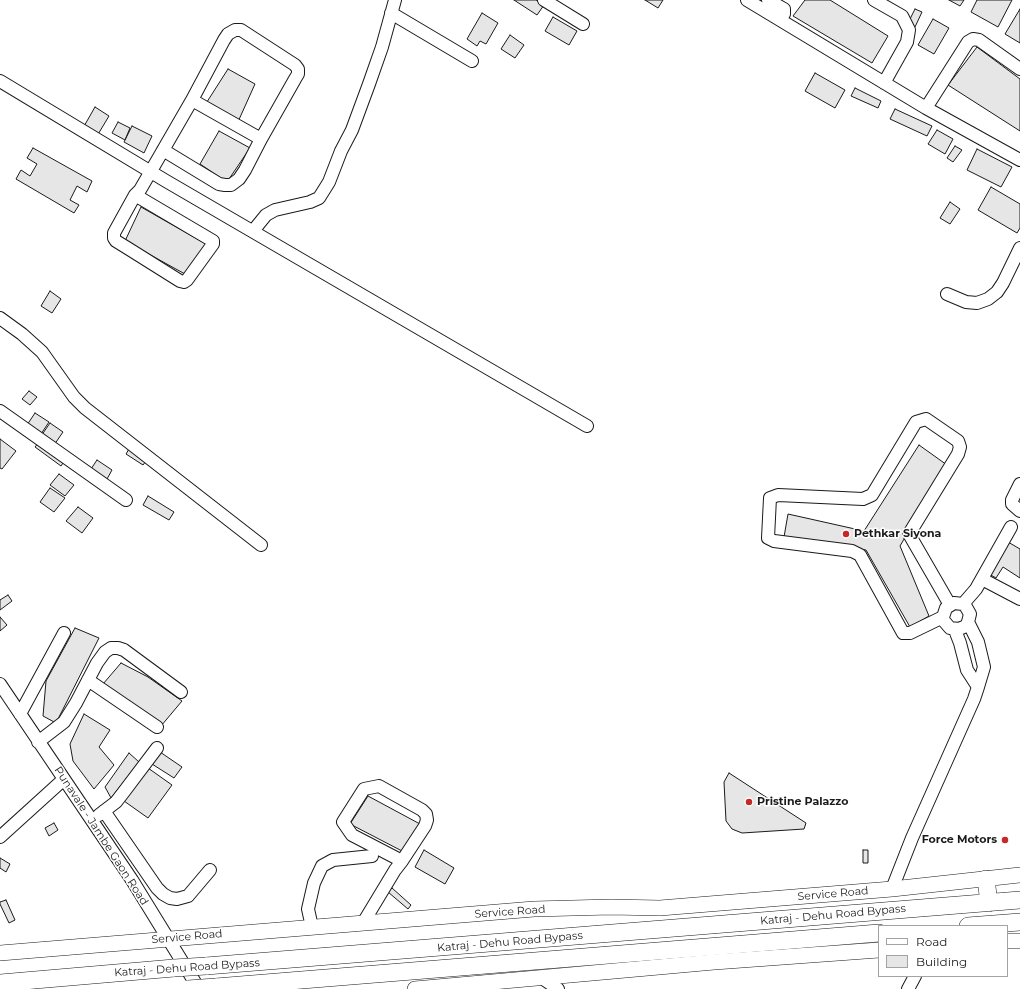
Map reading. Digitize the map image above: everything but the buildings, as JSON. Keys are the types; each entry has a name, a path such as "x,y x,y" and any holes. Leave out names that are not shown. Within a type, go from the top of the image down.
{"highway":[{"path":"986,879 989,903"},
{"name":"Katraj - Dehu Road Bypass","path":"0,983 1020,900"},
{"path":"981,925 1020,922"},
{"name":"Katraj - Dehu Road Bypass","path":"188,989 878,933"}],"main road":[{"name":"Service Road","path":"0,953 534,910 611,907 660,908 892,889 1020,875"},
{"path":"1008,941 1020,941"},
{"path":"415,989 714,962 878,950"}],"street":[{"path":"253,231 266,215 275,210 310,202 319,198 329,182 341,151 352,130 369,84 382,47 395,0"},
{"path":"544,0 583,24"},
{"path":"747,0 926,108 1020,160"},
{"path":"768,0 784,9 784,14 780,20"},
{"path":"874,0 902,16 909,30 907,42 884,82"},
{"path":"391,13 472,61"},
{"path":"135,195 213,241 213,244 184,282 180,281 123,245 114,238 114,233 135,195 140,190 163,150 192,100 228,34 235,30 241,30 295,65 298,69 298,74 239,179 232,185 219,184 163,150"},
{"path":"926,108 968,42 973,39 979,40 1020,68"},
{"path":"0,81 587,426"},
{"path":"192,100 261,139"},
{"path":"947,294 966,302 977,303 988,300 997,292 1003,283 1020,248"},
{"path":"0,318 22,334 42,352 74,397 85,408 261,545"},
{"path":"0,411 126,500"},
{"path":"950,605 909,534 958,454 960,447 958,441 926,419 916,422 872,495 863,499 778,495 770,498 768,538 774,542 852,551 860,555 903,633 910,634 943,617 946,608 954,603 962,604 969,610 970,614 968,622 963,628 955,630"},
{"path":"1020,484 1012,500 1012,504 1020,511"},
{"path":"962,604 976,589 1010,527"},
{"path":"982,579 1020,599"},
{"path":"943,617 947,625 955,630 967,670 978,687"},
{"path":"892,889 912,838 974,699 984,667 978,642 968,622"},
{"path":"20,714 64,633"},
{"path":"38,742 64,722 97,663 111,648 124,650 181,692"},
{"path":"88,680 157,727"},
{"name":"Punavale - Jambe Gaon Road","path":"0,684 132,880 199,989"},
{"path":"92,821 116,802 157,748"},
{"path":"0,837 64,779"},
{"path":"363,923 425,826 427,820 426,814 422,810 379,786 364,789 343,822 352,835 402,861"},
{"path":"104,811 150,879 163,894 177,899 188,896 210,870"},
{"path":"312,927 308,909 314,882 322,866 333,860 372,856"},
{"path":"908,989 914,977"},
{"path":"542,978 558,989"}],"place":[{"name":"Pethkar Siyona","path":"846,534"},
{"name":"Pristine Palazzo","path":"749,802"},
{"name":"Force Motors","path":"1005,840"}]}
